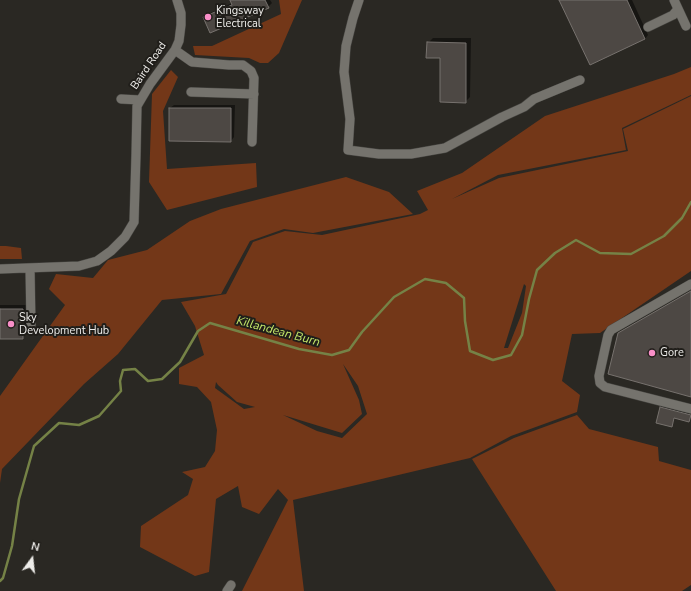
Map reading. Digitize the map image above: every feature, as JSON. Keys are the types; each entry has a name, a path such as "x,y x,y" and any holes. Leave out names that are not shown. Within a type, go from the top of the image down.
{"street":[{"name":"Baird Road","path":"0,269 80,266 96,261 125,237 134,222 137,106 150,84 175,50 179,41 181,13 177,0"},
{"path":"359,0 346,46 344,72 350,119 348,150 379,154 411,154 445,148 502,117 524,107 534,99 580,80"},
{"path":"674,0 686,26"},
{"path":"648,27 673,15 678,9"},
{"path":"175,50 192,62 243,65 251,71 254,78 252,142"},
{"path":"191,92 254,94"},
{"path":"121,99 140,100"},
{"path":"30,268 31,325"},
{"path":"691,284 611,330 608,335 599,376 600,383 605,387 691,409"}],"shaded area":[{"path":"279,0 302,0 279,53 268,63 260,63 249,58 195,55 193,46 212,46 281,14"},
{"path":"691,67 691,95 622,128 626,150 498,175 452,199 499,178 628,151 623,129 691,96 691,271 600,333 572,334 562,381 580,395 577,412 511,436 470,458 293,500 304,591 242,591 288,500 278,489 259,514 242,507 238,486 216,499 209,572 195,576 140,547 141,526 188,495 193,479 182,472 205,467 215,451 217,430 211,402 197,387 179,384 179,368 204,355 195,326 181,302 226,294 253,242 285,231 322,235 420,214 428,210 417,191 462,173 545,116 674,74","holes":["524,284 526,286 522,313 508,348 504,348","343,364 358,386 367,414 342,438 317,431 283,415 342,433 362,414 359,400","216,382 237,402 255,407 244,409 215,388"]},
{"path":"171,70 178,77 163,111 167,169 256,163 257,187 167,210 149,182 152,94"},
{"path":"346,177 389,192 413,214 313,233 284,229 250,241 221,294 162,300 118,354 84,384 2,469 0,483 0,396 65,305 49,289 56,274 93,278 108,260 147,250 190,221 221,209"},
{"path":"0,246 21,248 22,259 0,259"},
{"path":"577,415 589,429 658,447 659,461 691,470 691,585 682,591 556,591 472,459 514,438"}],"building":[{"path":"230,0 265,0 269,8 210,33 203,17 232,5"},
{"path":"559,0 627,0 645,39 590,65"},
{"path":"427,42 466,43 466,103 440,102 440,58 426,58"},
{"path":"169,108 231,108 231,142 169,141"},
{"name":"Gore","path":"691,291 691,397 608,374 618,333"},
{"name":"Sky Development Hub","path":"0,309 23,309 23,339 0,339"},
{"path":"660,407 691,415 689,422 674,418 672,427 656,423"}],"waterway":[{"name":"Killandean Burn","path":"0,581 3,578 12,546 19,499 34,446 59,423 79,425 99,416 121,391 120,381 123,370 135,369 148,381 162,379 180,362 198,331 210,323 299,349 332,355 349,350 362,332 394,297 425,279 446,283 464,298 465,321 470,351 493,360 511,355 522,335 529,299 537,270 555,253 576,240 600,253 631,254 664,236 682,218 691,202"}],"place":[{"name":"Kingsway Electrical","path":"208,17"},
{"name":"Sky Development Hub","path":"11,324"},
{"name":"Gore","path":"652,353"}]}
